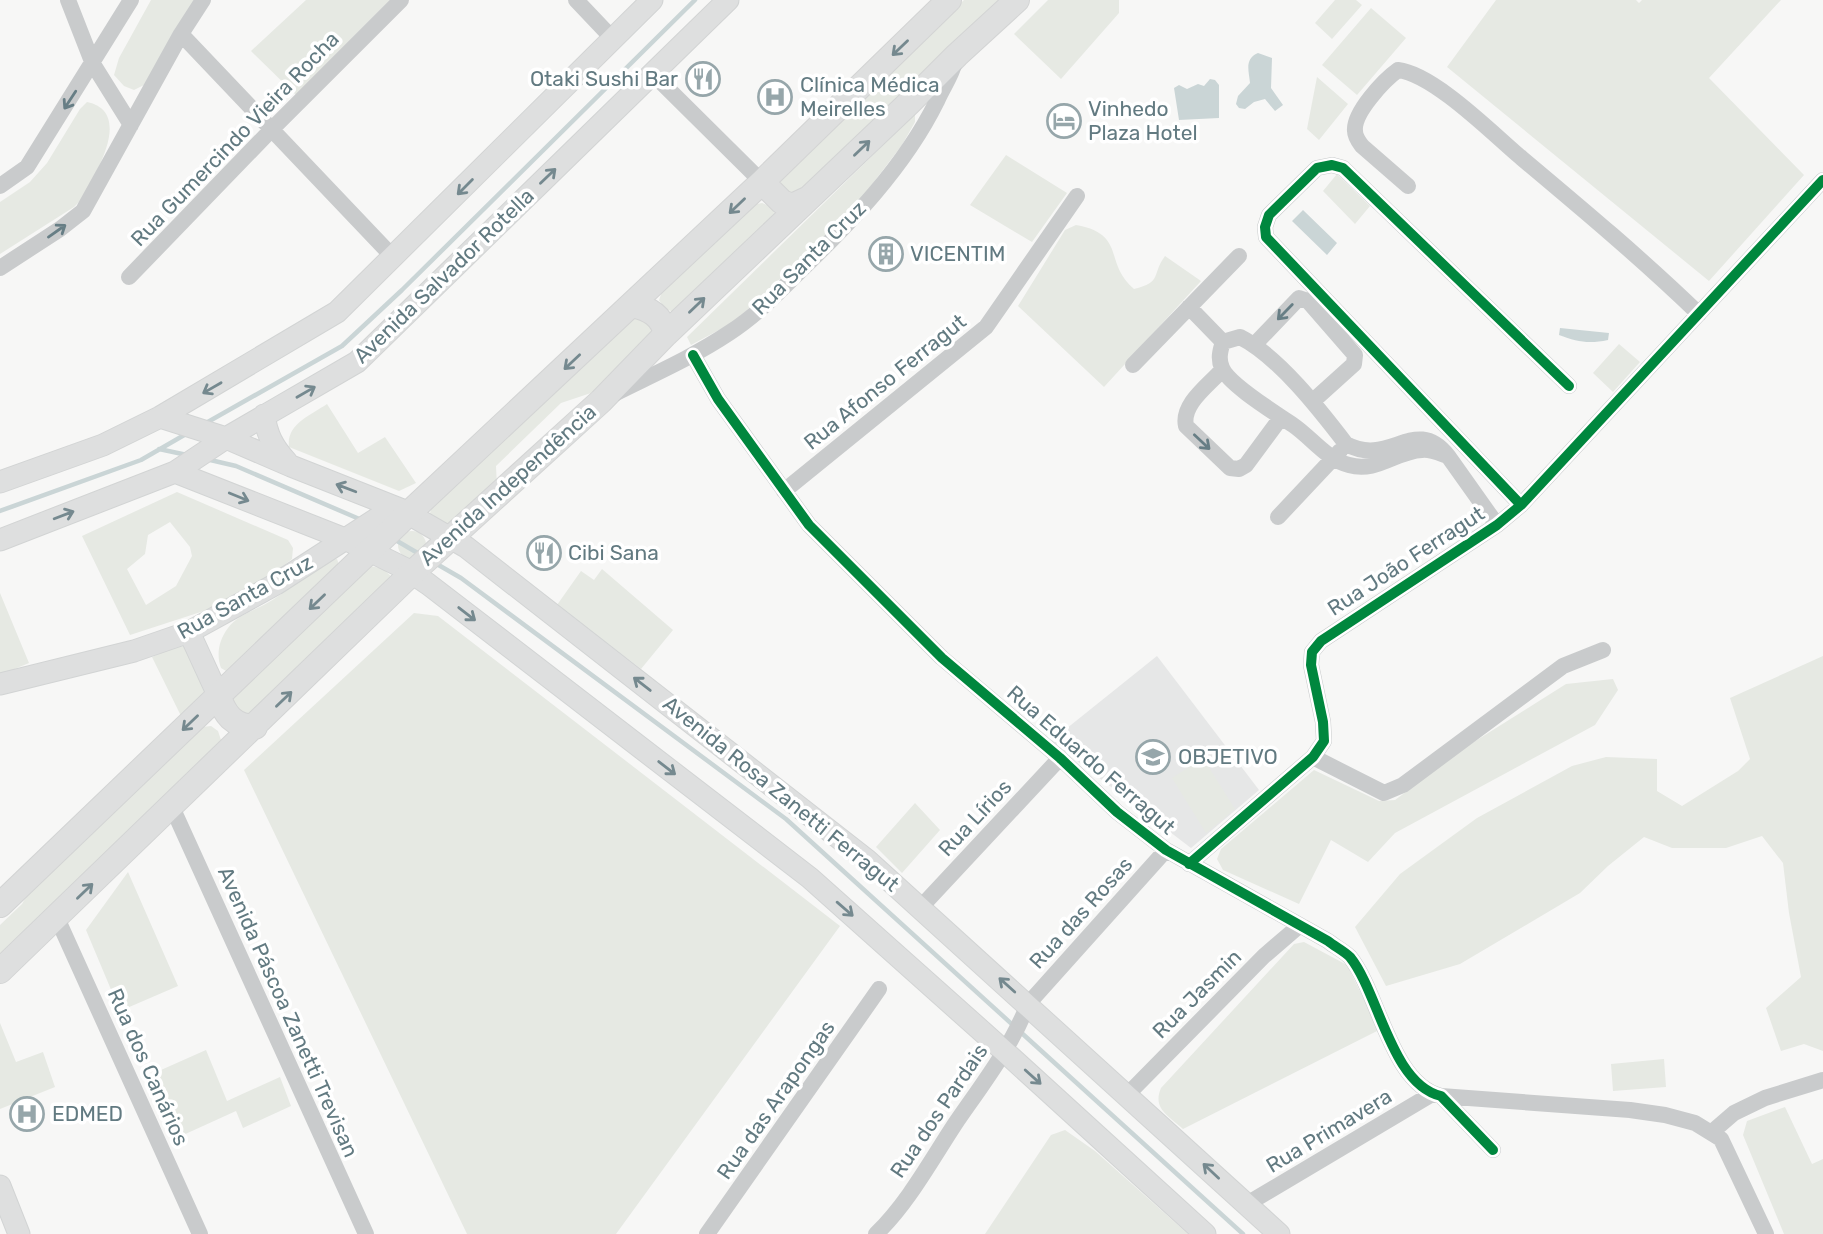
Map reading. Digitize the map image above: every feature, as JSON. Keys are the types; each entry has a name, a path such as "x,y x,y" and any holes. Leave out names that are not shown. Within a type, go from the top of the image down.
{"main road":[{"path":"0,482 103,445 160,417 337,312 652,0"},
{"name":"Avenida Salvador Rotella","path":"0,540 175,472 264,415 357,362 728,0"},
{"path":"0,905 363,558 405,511 633,305 949,0"},
{"name":"Avenida Independência","path":"0,971 412,573 601,401 666,334 1017,0"},
{"path":"762,182 782,201 792,206 809,198"},
{"path":"633,305 652,311 665,327 666,334"},
{"path":"264,415 267,434 276,451 290,466"},
{"name":"Avenida Rosa Zanetti Ferragut","path":"160,417 226,438 405,511 466,547 823,824 921,907 1279,1234"},
{"path":"175,472 294,519 363,558 412,573 810,878 1205,1234"},
{"name":"Rua Santa Cruz","path":"0,684 134,651 189,632 257,595 384,514 405,511"},
{"path":"189,632 229,718 243,726 255,727"},
{"path":"0,920 19,896 26,882"},
{"path":"0,1186 19,1234"}],"street":[{"path":"68,0 93,64 131,125"},
{"path":"0,186 27,167 131,0"},
{"path":"0,268 83,211 181,34 203,0"},
{"name":"Rua Gumercindo Vieira Rocha","path":"129,277 401,0"},
{"path":"576,0 614,39"},
{"path":"181,34 393,257"},
{"name":"Rua Santa Cruz","path":"601,401 693,355 731,332 768,302 859,212 901,160 928,120 951,77 957,55"},
{"path":"1408,186 1362,146 1354,128 1361,109 1390,75 1398,70 1410,71 1444,93 1626,246 1699,314"},
{"path":"653,74 762,182"},
{"path":"1521,505 1266,237 1265,227 1269,215 1317,168 1332,165 1343,168 1569,386"},
{"name":"Rua João Ferragut","path":"1313,757 1324,741 1311,665 1315,647 1327,635 1497,525 1521,505 1823,180"},
{"name":"Rua Afonso Ferragut","path":"785,491 986,327 1077,196"},
{"path":"1133,365 1240,256"},
{"path":"1255,344 1299,298 1308,301 1355,355 1354,364 1313,401"},
{"path":"1189,307 1223,342"},
{"path":"1223,342 1240,337 1255,344 1313,401 1346,444 1364,452 1381,450 1413,439 1431,440 1448,456 1497,525"},
{"path":"1223,342 1219,355 1222,370 1280,419 1292,424 1323,452 1349,466 1382,464 1426,449 1448,456"},
{"name":"Rua Eduardo Ferragut","path":"693,355 718,399 809,525 942,657 1060,758 1117,812 1166,850 1349,957 1406,1069 1422,1087 1436,1095 1493,1150"},
{"path":"1222,370 1188,408 1184,418 1186,426 1230,468 1239,469 1246,465 1280,419"},
{"path":"1278,517 1346,444"},
{"path":"1189,864 1313,757 1384,793 1403,785 1563,666 1603,650"},
{"name":"Rua Lírios","path":"921,907 1060,758"},
{"name":"Avenida Páscoa Zanetti Trevisan","path":"172,807 366,1234"},
{"name":"Rua das Rosas","path":"1028,1004 1166,850"},
{"name":"Rua dos Canários","path":"57,918 200,1234"},
{"name":"Rua Jasmin","path":"1128,1094 1264,956 1300,926"},
{"name":"Rua das Arapongas","path":"707,1234 879,989"},
{"name":"Rua dos Pardais","path":"876,1234 890,1220 909,1193 1004,1051 1028,1004"},
{"path":"1712,1132 1734,1113 1765,1098 1823,1080"},
{"path":"1436,1095 1630,1110 1695,1123 1721,1139 1728,1149 1766,1234"},
{"name":"Rua Primavera","path":"1247,1204 1436,1095"}],"shaded area":[{"path":"151,0 194,0 144,85 134,90 124,86 114,75 119,58"},
{"path":"306,0 390,0 296,95 251,51"},
{"path":"964,0 1009,0 798,197 780,189 782,174"},
{"path":"1048,0 1119,0 1119,13 1061,79 1014,34"},
{"path":"1335,0 1356,0 1362,5 1332,39 1315,23"},
{"path":"1496,0 1636,0 1639,3 1642,0 1781,0 1709,78 1804,175 1709,281 1447,67"},
{"path":"1371,8 1406,38 1357,95 1322,65"},
{"path":"1258,53 1272,58 1271,88 1283,105 1275,111 1265,99 1254,102 1245,109 1236,104 1238,96 1250,83 1249,62"},
{"path":"1317,77 1348,104 1319,140 1307,129"},
{"path":"1210,79 1219,85 1219,118 1179,120 1174,88 1179,85 1187,89 1198,84 1204,86"},
{"path":"87,102 101,108 108,118 110,131 101,162 87,190 74,207 0,254 0,202 30,182 47,163"},
{"path":"915,114 915,122 902,145 851,212 734,322 691,345 687,337"},
{"path":"1006,155 1067,193 1032,242 970,205"},
{"path":"1337,174 1370,206 1355,224 1323,191"},
{"path":"762,203 772,209 775,220 674,312 665,309 659,300 663,289 752,205"},
{"path":"1303,210 1337,243 1327,255 1292,221"},
{"path":"1076,225 1092,229 1109,242 1119,269 1134,289 1153,280 1165,256 1201,281 1104,387 1018,306 1065,230"},
{"path":"641,316 655,331 600,390 561,403 496,466 497,487 454,528 430,514 431,507 632,319"},
{"path":"1560,328 1609,333 1608,340 1589,342 1572,339 1559,335"},
{"path":"1619,344 1640,362 1613,392 1593,373"},
{"path":"327,404 358,453 385,437 416,483 399,491 289,447 291,432 295,426"},
{"path":"177,492 288,540 293,548 292,559 251,591 216,607 130,635 82,536","holes":["170,522 190,547 192,556 176,586 146,605 127,569 145,554 148,535"]},
{"path":"412,531 422,535 426,545 422,555 412,559 402,555 398,545 402,535"},
{"path":"337,559 340,567 226,671 221,668 219,647 232,623 277,597 320,565"},
{"path":"371,566 383,569 392,577 245,719 231,701 233,695 365,568"},
{"path":"602,569 673,630 641,669 557,605 581,571 594,580"},
{"path":"0,593 29,663 0,675"},
{"path":"414,613 438,616 840,926 616,1234 467,1234 244,770"},
{"path":"183,643 206,683 204,692 181,716 152,657"},
{"name":"OBJETIVO","path":"1157,656 1259,790 1191,848 1051,741"},
{"path":"1823,656 1823,1051 1804,1044 1781,1051 1766,1008 1801,977 1783,863 1762,836 1726,848 1672,848 1644,837 1580,893 1460,964 1386,986 1355,927 1400,874 1477,818 1572,766 1606,757 1657,759 1657,791 1682,806 1738,771 1750,759 1730,698"},
{"path":"1613,679 1618,690 1595,725 1395,833 1368,862 1331,840 1299,904 1223,870 1217,859 1221,849 1314,770 1379,801 1395,800 1469,745 1566,684"},
{"path":"211,726 218,731 222,743 0,958 0,925 22,904 33,885 202,727"},
{"path":"1203,758 1235,809 1206,833 1172,778"},
{"path":"915,803 940,830 902,873 876,847"},
{"path":"128,872 178,986 120,1011 86,930"},
{"path":"1304,942 1347,965 1379,1030 1183,1129 1160,1107 1161,1088 1294,944"},
{"path":"0,1023 16,1062 43,1052 55,1087 0,1109"},
{"path":"206,1050 227,1101 280,1077 291,1106 243,1128 236,1111 181,1136 152,1074"},
{"path":"1664,1059 1666,1087 1613,1091 1611,1064"},
{"path":"1785,1107 1812,1164 1823,1159 1823,1234 1784,1234 1743,1135 1747,1121"},
{"path":"1065,1130 1095,1151 1188,1234 985,1234 1051,1135"}],"waterway":[{"path":"206,423 342,346 695,0"},
{"path":"0,511 141,460 186,434"},
{"path":"159,449 187,455"},
{"path":"206,459 236,466 364,521"},
{"path":"392,538 421,555"},
{"path":"435,563 461,578 786,819 1243,1234"}],"cycle path":[{"path":"1521,505 1266,237 1265,227 1269,215 1317,168 1332,165 1343,168 1569,386"},
{"path":"1189,864 1313,757 1324,741 1323,722 1311,665 1312,652 1321,641 1497,525 1521,505 1823,180"},
{"path":"693,355 718,399 809,525 942,658 1060,758 1117,812 1166,850 1328,941 1348,955 1360,973 1388,1036 1410,1074 1424,1088 1441,1096 1493,1150"}],"place":[{"name":"Otaki Sushi Bar","path":"703,79"},
{"name":"Clínica Médica Meirelles","path":"775,97"},
{"name":"Vinhedo Plaza Hotel","path":"1064,121"},
{"name":"VICENTIM","path":"886,254"},
{"name":"Cibi Sana","path":"544,553"},
{"name":"OBJETIVO","path":"1153,757"},
{"name":"EDMED","path":"27,1114"}]}
